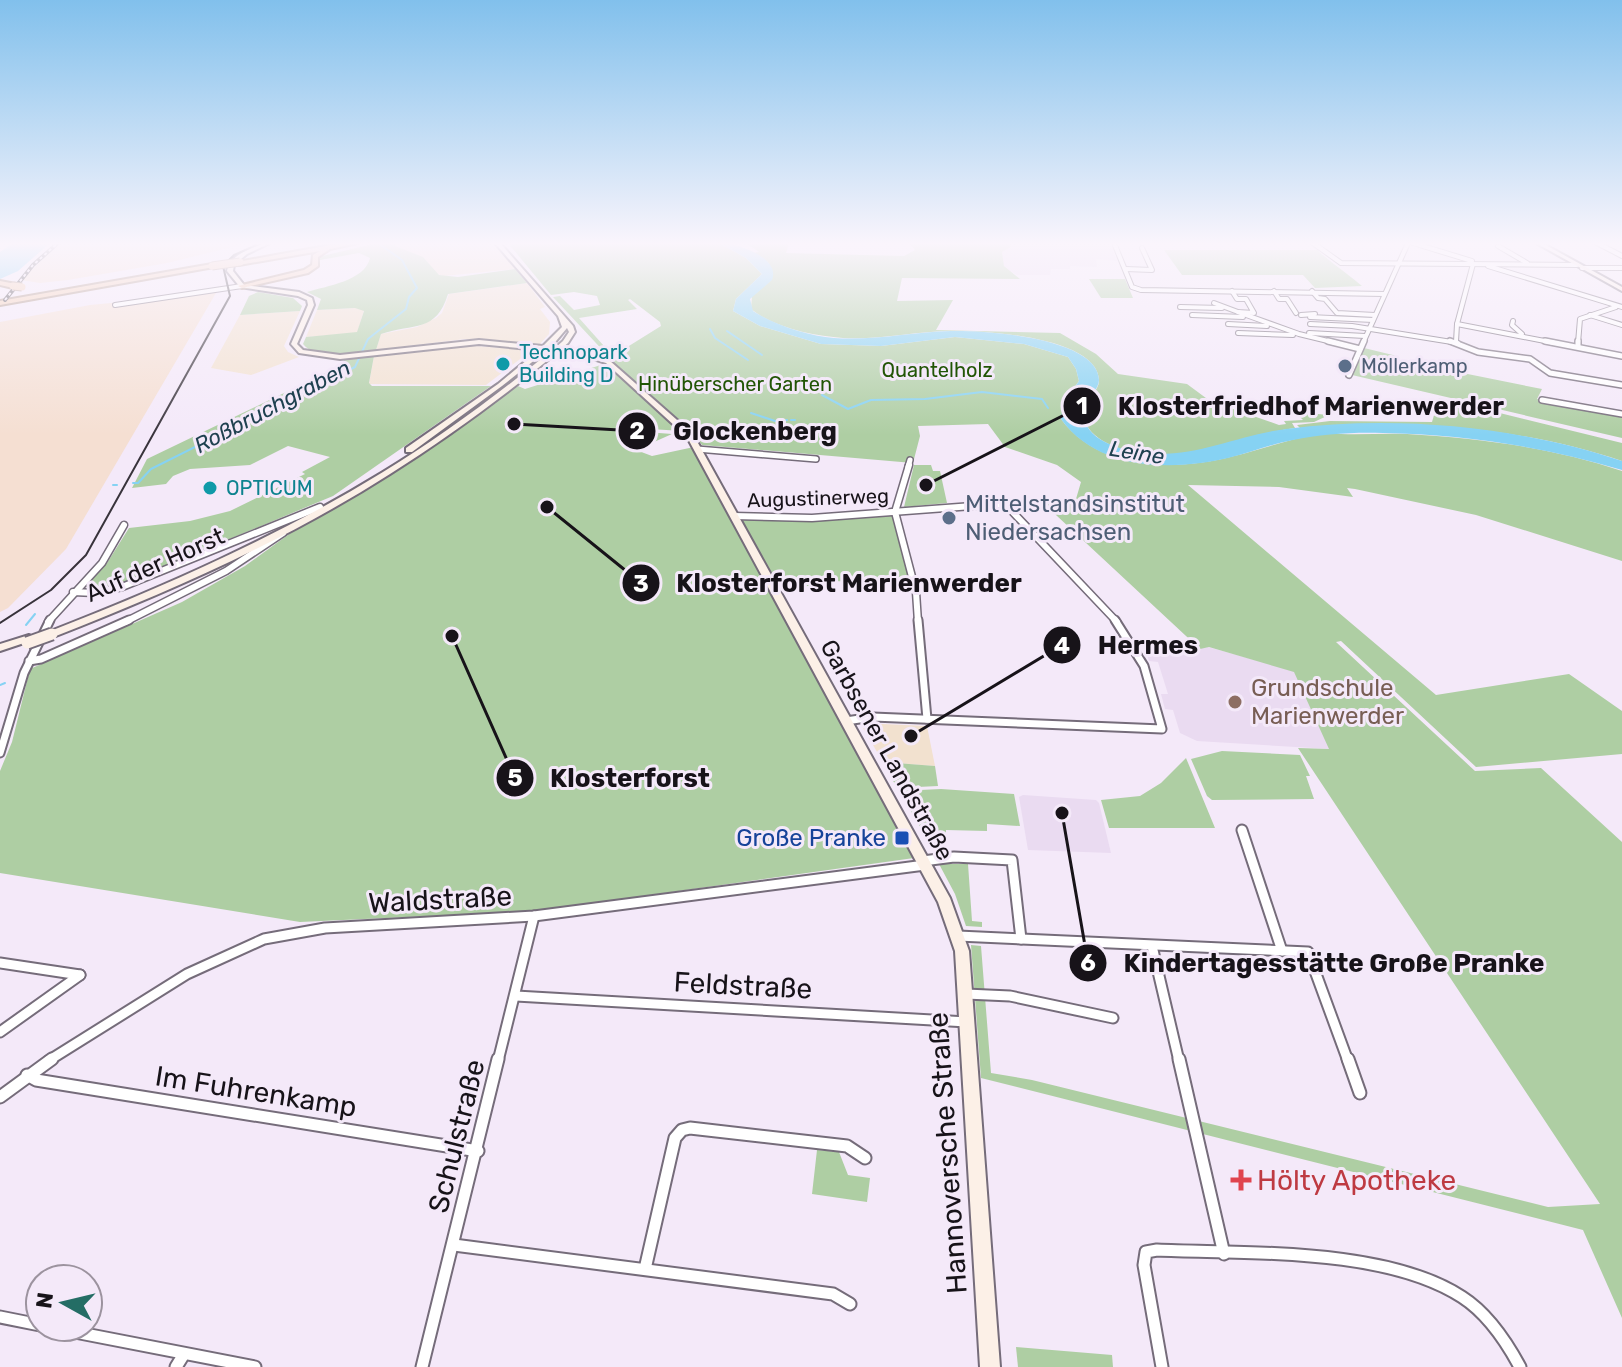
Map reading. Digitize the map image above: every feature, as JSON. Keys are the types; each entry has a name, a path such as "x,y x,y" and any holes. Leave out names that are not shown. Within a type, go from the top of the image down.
{"street":[{"name":"Garbsener Landstraße","path":"309,307 294,342 297,350 323,357 463,342 588,354 608,362 687,432 924,863 958,936"},
{"path":"552,307 572,332 558,349"},
{"path":"1180,307 1228,309"},
{"path":"1223,307 1360,349"},
{"path":"1238,312 1254,313 1250,307"},
{"path":"1293,307 1298,314 1310,316 1374,318"},
{"path":"1332,307 1337,313"},
{"path":"1349,375 1379,307"},
{"path":"1456,342 1462,307"},
{"path":"1578,346 1580,319 1587,314 1621,307"},
{"path":"1310,316 1337,313 1374,318"},
{"path":"1587,314 1622,325"},
{"path":"1192,315 1253,317"},
{"path":"545,348 565,327 560,316"},
{"path":"1308,334 1312,328 1310,316"},
{"path":"1513,321 1512,325 1523,334"},
{"path":"1228,324 1281,327"},
{"path":"1310,324 1369,328 1456,342 1464,348 1530,361 1546,367 1550,373 1622,385"},
{"path":"1457,324 1523,334 1622,356"},
{"path":"1281,327 1286,335"},
{"path":"1238,333 1365,336"},
{"name":"Auf der Horst","path":"53,631 190,574 320,507 404,454 500,385 545,348"},
{"name":"Auf der Horst","path":"29,661 41,659 161,607 425,448 558,349"},
{"path":"1542,400 1620,412"},
{"path":"697,449 816,459"},
{"path":"846,721 860,717 927,719 916,592 895,512 910,460"},
{"name":"Augustinerweg","path":"734,516 812,518 999,504 1007,506 1120,625 1144,666 1162,729 927,719"},
{"name":"Auf der Horst","path":"73,592 95,593 122,587 320,507"},
{"path":"0,753 29,661 43,629 102,563 124,525"},
{"name":"Auf der Horst","path":"0,650 239,560"},
{"path":"1242,830 1282,951"},
{"path":"924,863 954,857 1012,860 1021,939"},
{"name":"Waldstraße","path":"0,1097 27,1075 198,967 264,939 325,928 534,916 924,863"},
{"name":"Schulstraße","path":"422,1367 534,916"},
{"path":"958,936 1308,952 1360,1093"},
{"name":"Hannoversche Straße","path":"958,936 965,994 990,1367"},
{"path":"1152,946 1224,1254"},
{"path":"0,963 80,975 0,1032"},
{"path":"965,994 1010,996 1113,1018"},
{"name":"Feldstraße","path":"516,996 967,1022"},
{"name":"Im Fuhrenkamp","path":"27,1075 36,1080 478,1151"},
{"path":"645,1269 675,1138 682,1130 690,1128 847,1146 865,1158"},
{"path":"454,1245 833,1294 850,1304"},
{"path":"1162,1367 1144,1265 1146,1252 1157,1250 1357,1263 1394,1269 1432,1281 1480,1312 1507,1344 1520,1367"},
{"path":"0,1317 24,1322"},
{"path":"104,1338 255,1367"},
{"path":"176,1367 184,1354"}],"shaded area":[{"path":"81,307 208,307 66,549 8,608 0,612 0,322"},
{"path":"444,307 545,307 540,309 550,322 549,334 540,344 465,339 376,350 381,334 417,327 442,313"},
{"path":"317,310 364,310 357,333 306,337"},
{"path":"300,311 284,346 288,352 299,357 251,375 211,368 240,315"},
{"path":"461,345 532,350 486,385 369,384 374,356"},
{"name":"Grundschule Marienwerder","path":"1208,647 1294,671 1330,749 1197,741 1180,733 1173,710 1165,709 1161,694 1168,694 1158,662 1149,661 1145,649 1185,651"},
{"path":"860,723 927,726 935,766 883,762"},
{"path":"1019,797 1096,800 1111,853 1028,850"}],"green space":[{"path":"244,307 302,307 300,311 240,315"},
{"path":"318,307 442,307 430,321 381,334 376,350 337,355 310,350 303,344 306,337 357,332 364,311 355,308 317,310"},
{"path":"562,307 574,310 591,307 637,309 579,318 612,355 609,357"},
{"path":"640,307 734,307 733,311 760,326 821,344 881,346 955,337 1024,344 1068,357 1076,369 1079,381 1066,399 1061,419 1077,436 1096,449 1141,463 1164,465 1212,461 1314,435 1399,434 1516,445 1622,471 1622,561 1476,515 1355,489 1347,488 1353,497 1279,487 1188,485 1436,695 1569,674 1622,711 1622,754 1476,767 1341,641 1336,642 1475,771 1541,768 1622,842 1622,1318 1583,1230 981,1078 971,945 981,946 991,1073 1032,1080 1548,1207 1600,1204 1298,748 1329,749 1294,672 1209,647 1200,649 1042,502 1076,499 1081,482 1057,465 1005,447 988,424 918,426 920,436 913,463 702,445 687,427 608,359 661,326"},
{"path":"949,307 936,330 1060,333 1096,354 1118,374 1187,384 1210,401 1279,425 1286,424 1284,421 1303,420 1295,412 1329,415 1314,422 1292,423 1295,428 1199,450 1174,454 1126,451 1103,441 1090,431 1083,412 1099,381 1094,366 1080,354 1061,346 1012,335 967,331 843,338 783,326 751,309"},
{"path":"1364,348 1397,356 1398,360 1542,389 1537,399 1622,415 1622,438 1352,375"},
{"path":"374,356 369,383 372,386 491,386 333,496 112,588 92,590 84,586 107,563 129,528 190,521 230,511 305,474 302,472 330,457 288,446 250,465 190,469 173,476 166,484 132,488 147,459 342,365 344,360"},
{"path":"604,364 682,431 619,427 620,430 672,434 636,450 652,456 694,447 732,519 893,514 910,585 835,581 775,592 914,858 537,911 300,922 0,873 0,771 12,742 30,669 182,602 245,566 292,532 406,464 518,386 525,389"},
{"path":"1439,398 1622,443 1622,461 1544,440 1462,428 1381,424 1300,428 1297,425 1330,421 1432,422"},
{"path":"914,465 931,465 933,471 940,471 947,503 904,507"},
{"path":"1222,751 1300,755 1310,776 1306,776 1314,799 1212,800 1207,796 1191,759"},
{"path":"1186,758 1215,828 1109,828 1101,800 1140,796 1161,783"},
{"path":"883,762 935,766 938,786 897,788"},
{"path":"941,789 1014,794 1020,826 987,824 987,831 946,830 946,847 932,847 899,791"},
{"path":"939,864 968,864 972,921 982,922 982,927 966,926 955,894"},
{"path":"817,1150 839,1152 848,1175 870,1178 867,1202 812,1194"},
{"path":"1016,1347 1112,1355 1113,1367 1018,1367"}],"water":[{"name":"Leine","path":"734,307 752,307 753,311 771,321 824,337 849,339 951,331 987,332 1060,345 1080,354 1094,366 1099,383 1084,406 1084,417 1093,434 1122,449 1143,453 1198,450 1286,429 1370,423 1413,424 1541,439 1622,461 1622,470 1504,443 1383,433 1304,438 1228,458 1183,465 1137,463 1095,449 1061,419 1063,404 1079,381 1068,357 1024,344 955,337 881,346 821,344 760,326 733,311"}],"waterway":[{"name":"Roßbruchgraben","path":"133,483 138,483 151,469 355,367 368,339 407,307"},
{"path":"710,329 715,338 748,360"},
{"path":"727,331 762,355"},
{"path":"822,395 848,409 871,400 925,399 982,392 1042,399 1048,408"},
{"path":"751,413 775,421 787,420"},
{"name":"Roßbruchgraben","path":"26,625 35,614"},
{"name":"Roßbruchgraben","path":"0,685 5,683"}],"tram line":[{"path":"0,623 51,590 86,555 224,307"}],"place":[{"name":"Technopark Building D","path":"503,364"},
{"name":"Möllerkamp","path":"1345,366"},
{"name":"Glockenberg","path":"514,424"},
{"name":"Klosterfriedhof Marienwerder","path":"926,485"},
{"name":"OPTICUM","path":"210,488"},
{"name":"Klosterforst Marienwerder","path":"547,507"},
{"name":"Mittelstandsinstitut Niedersachsen","path":"949,518"},
{"name":"Klosterforst","path":"452,636"},
{"name":"Grundschule Marienwerder","path":"1235,702"},
{"name":"Hermes","path":"911,736"},
{"name":"Kindertagesstätte Große Pranke","path":"1062,813"},
{"name":"Große Pranke","path":"902,838"},
{"name":"Hölty Apotheke","path":"1241,1180"}],"park label":[{"name":"Quantelholz","path":"937,370"},
{"name":"Hinüberscher Garten","path":"735,384"}]}
